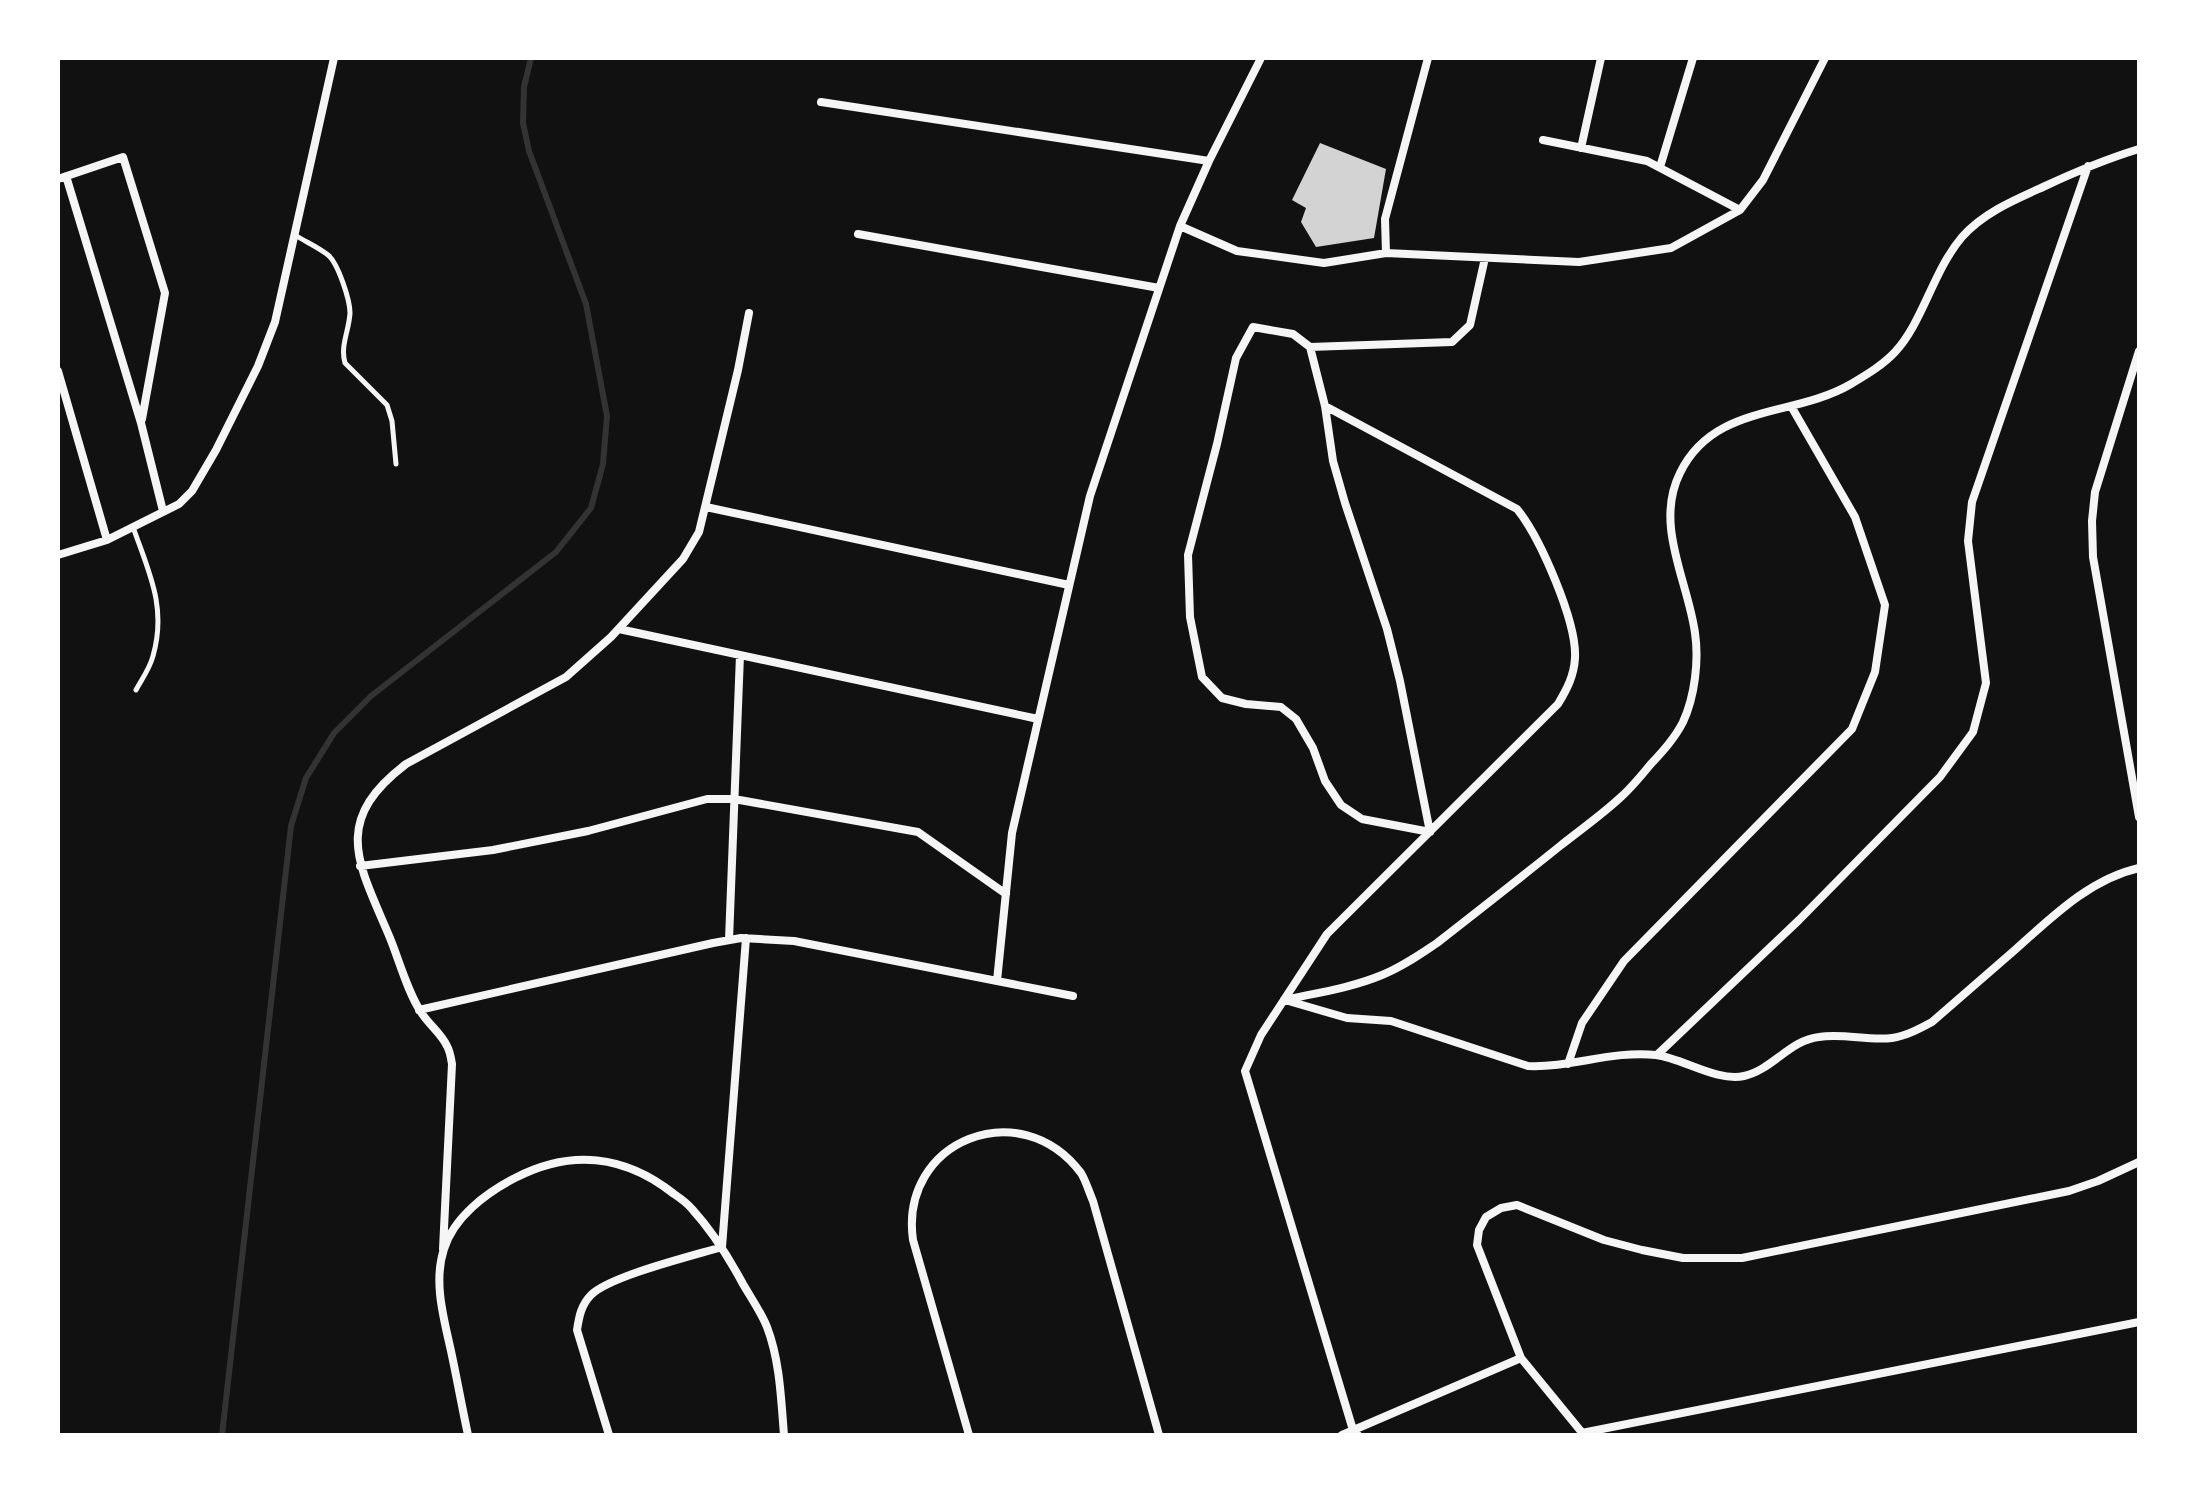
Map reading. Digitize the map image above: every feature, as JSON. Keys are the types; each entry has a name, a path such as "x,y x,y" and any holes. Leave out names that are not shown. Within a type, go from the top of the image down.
{"street":[{"path":"58,555 107,540 179,504 192,491 239,407 275,322 334,58"},
{"path":"997,981 1012,833 1090,496 1180,226 1261,58"},
{"path":"1386,253 1385,219 1428,58"},
{"path":"1581,148 1601,58"},
{"path":"1660,167 1693,58"},
{"path":"1180,226 1237,251 1324,263 1386,253 1579,262 1671,248 1740,210 1763,180 1825,58"},
{"path":"821,102 1209,161"},
{"path":"1543,140 1647,161 1740,210"},
{"path":"1284,1000 1380,976 1410,961 1621,797 1667,747 1683,721 1696,664 1695,633 1670,515 1673,492 1680,473 1697,449 1716,431 1748,416 1824,397 1875,369 1896,352 1943,263 1977,222 2011,202 2088,166 2139,149"},
{"path":"141,423 165,293 123,157 62,178 141,423 163,511"},
{"path":"1657,1055 1799,920 1940,777 1973,732 1986,683 1968,541 1972,502 2088,166"},
{"path":"858,234 1159,288"},
{"path":"1310,347 1452,342 1470,325 1485,258"},
{"path":"468,1435 440,1297 452,1064 448,1046 419,1010 360,866 358,834 363,811 385,780 406,764 566,677 619,629 683,559 699,532 706,507 749,313"},
{"path":"1253,327 1293,334 1310,347 1325,406 1333,461 1397,668 1430,832 1362,819 1341,805 1325,781 1313,748 1296,719 1281,707 1222,698 1202,677 1190,617 1188,555 1236,358 1253,327"},
{"path":"2139,351 2095,492 2092,533 2093,557 2139,817"},
{"path":"58,371 107,540"},
{"path":"1325,406 1517,509 1528,523 1567,609 1575,656 1571,682 1558,704 1327,934 1261,1035 1245,1071 1356,1432"},
{"path":"1568,1064 1582,1023 1624,961 1852,729 1875,672 1885,605 1855,517 1791,406"},
{"path":"706,507 1069,585"},
{"path":"619,629 1038,719"},
{"path":"729,940 740,655"},
{"path":"360,866 493,850 588,831 707,799 734,799 918,832 1006,894"},
{"path":"1284,1000 1347,1018 1391,1021 1528,1066 1657,1055 1725,1076 1742,1077 1807,1040 1820,1036 1892,1038 1914,1032 1932,1022 2070,902 2103,881 2139,868"},
{"path":"419,1010 746,938 794,941 1073,996"},
{"path":"722,1247 746,938"},
{"path":"969,1435 913,1240 912,1207 927,1172 937,1160 953,1147 991,1131 1033,1137 1066,1157 1082,1175 1093,1201 1159,1435"},
{"path":"443,1249 455,1227 474,1205 502,1184 530,1170 564,1161 595,1159 626,1166 654,1178 691,1207 722,1247 767,1327 779,1375 784,1435"},
{"path":"2139,1162 2069,1191 1742,1258 1683,1258 1642,1250 1604,1240 1517,1205 1501,1208 1486,1217 1479,1230 1477,1245 1521,1358 1583,1434 2139,1322"},
{"path":"609,1435 577,1330 579,1313 590,1296 606,1284 722,1247"},
{"path":"1342,1435 1356,1432 1521,1358"}],"lane":[{"path":"294,235 331,257 343,283 350,312 343,355 345,363 387,405 392,421 396,464"},
{"path":"133,526 155,589 160,622 152,659 136,690"}],"building":[{"path":"1320,143 1386,169 1374,238 1316,247 1301,222 1306,208 1292,200"}],"waterway":[{"path":"222,1435 291,826 306,778 334,733 371,696 556,552 591,508 603,464 607,416 586,304 529,151 523,123 524,87 531,58"}]}
